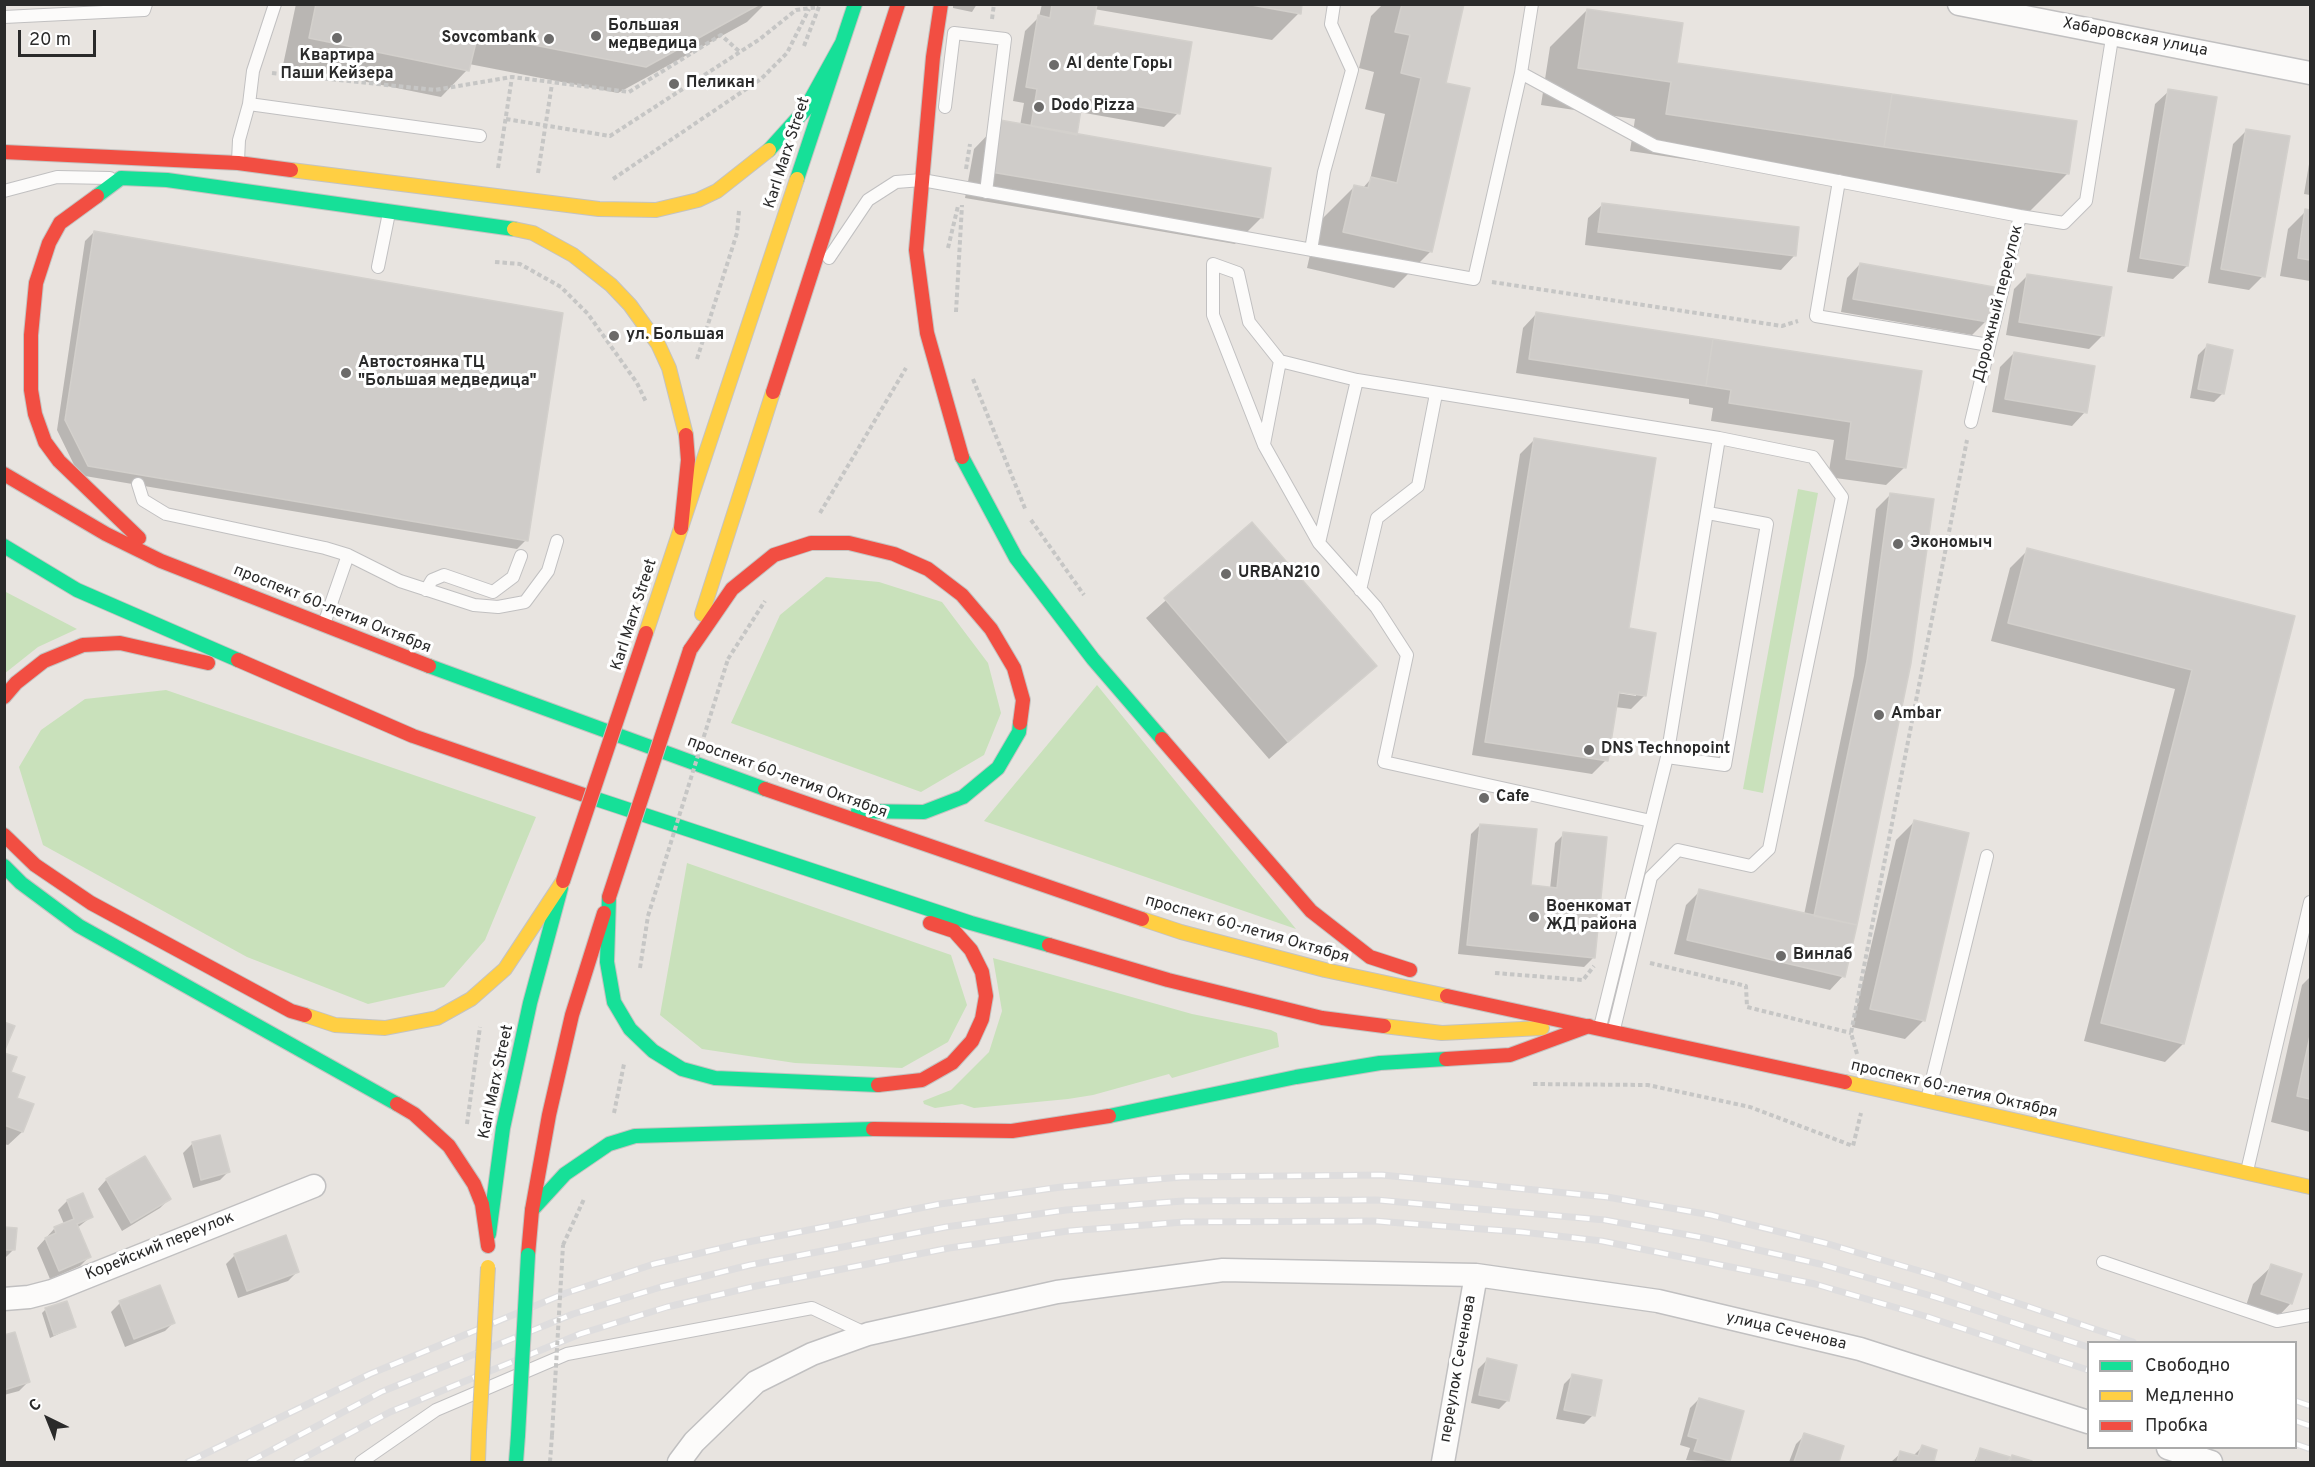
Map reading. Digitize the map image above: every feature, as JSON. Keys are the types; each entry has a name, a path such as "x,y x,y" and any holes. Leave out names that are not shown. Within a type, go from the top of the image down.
{"main road":[{"name":"Karl Marx Street","path":"488,1246 493,1188 503,1128 530,1003 563,881 855,4"},
{"path":"516,1462 532,1210 549,1115 572,1015 898,4"},
{"path":"941,4 933,57 931,178 916,250 927,333 964,464 1016,558 1093,659 1311,911 1370,957 1425,974"},
{"path":"4,152 238,176 630,211 657,210 698,200 738,177 762,158 805,110 842,43"},
{"path":"162,561 45,442 35,414 31,390 31,335 36,283 45,252 60,223 121,178 166,180 238,176 389,211 533,233 573,255 611,285 645,324 666,360 679,395 686,428 688,460 681,528"},
{"name":"проспект 60-летия Октября","path":"4,474 106,534 162,561 436,669 826,811 1181,932 1325,970 1614,1030 2310,1187"},
{"path":"690,650 732,589 774,555 811,543 849,543 894,554 928,569 962,595 991,629 1014,668 1023,700 1019,732 998,768 963,797 924,812 826,811"},
{"name":"проспект 60-летия Октября","path":"4,546 77,590 413,736 696,834 971,923 1168,980 1322,1018 1442,1033 1594,1027"},
{"path":"4,697 16,683 44,661 83,645 120,643 231,668 413,736"},
{"path":"609,897 607,962 614,1002 630,1029 653,1051 682,1069 715,1078 884,1085 921,1080 952,1063 972,1041 982,1019 986,996 982,972 971,950 954,931 696,834"},
{"path":"4,835 35,865 91,903 291,1011 335,1025 385,1028 436,1018 471,999 505,969 563,881"},
{"path":"4,867 79,926 414,1114 448,1146 462,1165 482,1204 488,1246 478,1462"},
{"path":"1447,981 1594,1027"},
{"path":"532,1210 565,1174 609,1144 635,1136 923,1128 1012,1131 1131,1113 1296,1077 1380,1063 1510,1055 1594,1027"}],"street":[{"name":"Хабаровская улица","path":"1959,4 2113,32 2310,73"},
{"name":"Корейский переулок","path":"4,1299 29,1297 52,1291 314,1186"},
{"name":"улица Сеченова","path":"679,1462 694,1442 756,1382 812,1354 868,1334 1058,1292 1223,1270 1476,1275 1658,1301 1860,1349 2087,1422"},
{"name":"переулок Сеченова","path":"1443,1462 1476,1275"},
{"path":"2171,1449 2211,1462"}],"lane":[{"path":"4,17 144,10 146,4"},
{"path":"238,176 239,140 249,104 253,71 275,4"},
{"path":"1311,250 1324,172 1352,70 1331,24 1334,4"},
{"path":"805,293 868,200 896,182 931,178 963,188 1474,279 1521,73 1532,4"},
{"name":"Дорожный переулок","path":"1971,422 2020,216 2064,223 2086,201 2113,32"},
{"path":"942,125 954,33 1005,39 986,192"},
{"path":"1521,73 1655,146 2020,216"},
{"path":"249,104 480,136"},
{"path":"4,191 57,177 121,178"},
{"path":"1839,181 1816,315 1989,345"},
{"path":"378,267 389,211"},
{"path":"1614,1030 1651,877 1678,850 1751,866 1769,849 1842,497 1813,457 1719,438 1358,380 1280,360 1250,322 1238,273 1214,264 1213,315 1264,445 1319,543 1376,608 1407,655 1384,762 1651,821"},
{"path":"1264,445 1280,360"},
{"path":"1319,543 1358,380"},
{"path":"1360,590 1377,518 1418,486 1437,394"},
{"path":"1594,1027 1618,955 1667,757 1719,438"},
{"path":"138,484 143,500 166,514 348,555 400,581 474,604 498,607 525,602 548,572 557,542"},
{"path":"1667,757 1725,765 1767,525 1708,513"},
{"path":"323,625 348,555"},
{"path":"426,590 432,580 444,576 493,592 513,577 521,556"},
{"path":"1926,1101 1987,856"},
{"path":"2247,1171 2310,902"},
{"path":"2103,1263 2277,1321 2310,1315"},
{"path":"361,1462 436,1410 567,1354 812,1308 868,1334"}],"path":[{"path":"989,38 994,4"},
{"path":"507,119 609,136 740,52 796,10 820,6"},
{"path":"801,54 820,6"},
{"path":"605,184 761,79 787,53 809,9"},
{"path":"253,71 435,90 512,77 552,84 629,92 721,34 740,52"},
{"path":"496,177 512,77"},
{"path":"537,183 552,84"},
{"path":"946,255 963,188 971,141"},
{"path":"679,395 692,373 737,233 741,183 738,177"},
{"path":"955,322 963,188"},
{"path":"495,262 520,264 561,287 588,314 637,383 650,409"},
{"path":"1474,279 1782,326 1816,315"},
{"path":"801,546 927,333"},
{"path":"972,376 1028,514 1088,600"},
{"path":"1533,1084 1648,1086 1750,1107 1853,1146 1867,1088 1851,1033 1967,442"},
{"path":"639,972 648,916 728,659 771,593"},
{"path":"1484,972 1583,980 1605,952 1618,955"},
{"path":"1631,958 1746,986 1747,1007 1851,1033"},
{"path":"462,1165 485,988"},
{"path":"609,1144 630,1029"},
{"path":"550,1462 563,1245 586,1195"}],"green space":[{"path":"1798,489 1818,493 1763,793 1743,789"},
{"path":"826,577 879,582 942,602 988,663 1001,713 984,755 921,792 731,723 780,615"},
{"path":"4,591 77,629 38,647 4,674"},
{"path":"1097,685 1296,929 984,821"},
{"path":"166,690 536,817 485,940 444,987 368,1004 247,957 43,845 19,767 41,730 85,699"},
{"path":"687,863 951,955 967,1005 948,1042 902,1068 795,1063 702,1049 660,1015"},
{"path":"993,958 1192,1014 1271,1030 1277,1033 1279,1047 1172,1078 1169,1074 1093,1095 974,1108 962,1104 935,1108 924,1104 923,1101 951,1090 989,1052 1002,1011"}],"building":[{"name":"Большая медведица","path":"316,4 760,4 646,67 478,34 469,71 309,38"},
{"path":"1052,4 1097,4 1093,25 1192,42 1180,114 1083,97 1077,135 1031,126 1037,89 1026,87 1038,15 1050,18"},
{"path":"1246,4 1302,4 1301,14"},
{"path":"1402,4 1464,4 1446,83 1470,88 1432,252 1343,232 1354,185 1368,188 1371,177 1397,183 1421,78 1401,73 1410,35 1395,32"},
{"path":"1587,9 1683,23 1677,63 1892,94 1884,147 1666,114 1671,82 1578,68"},
{"path":"2168,89 2217,97 2188,266 2140,258"},
{"path":"1892,94 2077,121 2069,174 1884,147"},
{"path":"1000,120 1271,168 1263,218 991,172"},
{"path":"2246,129 2290,136 2265,277 2221,269"},
{"path":"1602,203 1799,227 1796,256 1598,232"},
{"path":"2305,209 2310,210 2310,260 2298,258"},
{"path":"94,231 563,313 528,541 88,466 65,420"},
{"path":"1860,263 1994,287 1988,322 1853,299"},
{"path":"2027,274 2112,287 2104,336 2019,322"},
{"path":"1536,312 1713,339 1706,386 1529,359"},
{"path":"1713,339 1922,371 1906,468 1846,459 1851,422 1729,403 1731,390 1706,386"},
{"path":"2207,344 2233,350 2224,394 2198,389"},
{"path":"2014,352 2095,366 2087,413 2005,399"},
{"path":"1534,438 1656,458 1629,628 1656,633 1646,696 1619,692 1608,761 1485,742"},
{"path":"1890,493 1934,499 1911,663 1857,925 1814,916 1867,661"},
{"path":"1252,522 1377,666 1288,742 1164,598"},
{"path":"2027,548 2295,616 2184,1044 2101,1023 2192,670 2008,623"},
{"path":"1914,820 1969,833 1925,1021 1870,1009"},
{"name":"Военкомат ЖД района","path":"1480,824 1537,829 1531,885 1557,888 1563,832 1607,837 1595,958 1467,945"},
{"path":"1699,889 1857,925 1845,977 1687,940"},
{"path":"4,1022 15,1026 4,1052"},
{"path":"2310,1036 2310,1099 2297,1096"},
{"path":"4,1053 17,1057 11,1072 25,1077 17,1098 34,1104 23,1132 4,1125"},
{"path":"220,1135 230,1172 201,1180 192,1142"},
{"path":"145,1156 171,1199 131,1223 106,1179"},
{"path":"83,1193 93,1217 77,1224 91,1257 59,1271 45,1238 56,1233 54,1227 74,1219 67,1200"},
{"path":"4,1227 17,1228 15,1250 4,1250"},
{"path":"286,1235 299,1272 247,1291 234,1254"},
{"path":"2271,1264 2302,1274 2292,1304 2261,1294"},
{"path":"160,1285 175,1323 134,1339 119,1301"},
{"path":"67,1301 76,1327 54,1335 45,1308"},
{"path":"15,1332 30,1382 4,1390 4,1335"},
{"path":"1487,1358 1517,1365 1509,1401 1479,1395"},
{"path":"1572,1374 1602,1380 1595,1416 1564,1410"},
{"path":"1699,1398 1744,1411 1730,1461 1694,1451 1698,1439 1688,1436"},
{"path":"1804,1433 1844,1446 1839,1462 1794,1462"},
{"path":"1922,1445 1937,1450 1934,1461 1939,1462 1897,1462 1900,1451 1918,1456"},
{"path":"1980,1448 2010,1457 2008,1462 1976,1462"},
{"path":"2012,1455 2032,1461 2010,1462"}],"railway":[{"path":"188,1462 370,1374 566,1293 654,1264 743,1243 940,1204 1061,1187 1182,1177 1382,1175 1607,1197 1711,1215 1825,1243 1940,1277 2130,1341"},
{"path":"249,1462 381,1392 573,1314 661,1287 750,1265 946,1227 1066,1210 1183,1201 1377,1200 1605,1220 1705,1238 1820,1264 1935,1297 2087,1347"},
{"path":"296,1462 390,1412 580,1334 667,1307 756,1286 949,1248 1068,1231 1184,1222 1375,1221 1522,1232 1602,1241 1815,1284 1928,1317 2087,1370"},
{"path":"2297,1401 2310,1406"},
{"path":"2297,1421 2310,1426"},
{"path":"2297,1444 2310,1449"}],"traffic: fast":[{"path":"797,179 855,4"},
{"path":"769,150 805,110 842,43"},
{"path":"97,196 121,178 167,180 514,229"},
{"path":"962,457 1016,558 1093,659 1162,739"},
{"path":"4,546 77,590 238,660"},
{"path":"429,666 765,789"},
{"path":"858,811 924,812 963,797 998,768 1019,732 1020,723"},
{"path":"584,795 971,923 1049,945"},
{"path":"4,866 21,883 79,926 397,1104"},
{"path":"489,1234 503,1128 530,1003 561,888"},
{"path":"609,897 607,962 614,1002 630,1029 653,1051 682,1069 715,1078 878,1085"},
{"path":"1109,1116 1296,1077 1380,1063 1446,1059"},
{"path":"532,1210 565,1174 609,1144 635,1136 873,1129"},
{"path":"518,1435 528,1255"},
{"path":"516,1462 518,1435"}],"traffic: slow":[{"path":"291,170 599,209 656,210 698,200 717,191 769,150"},
{"path":"646,633 797,179"},
{"path":"514,229 533,233 573,255 611,285 630,305 658,344 669,368 686,435"},
{"path":"702,614 773,392"},
{"path":"305,1015 335,1025 385,1028 437,1018 471,999 505,969 563,881"},
{"path":"1142,919 1181,932 1325,970 1447,996"},
{"path":"1384,1026 1442,1033 1542,1028"},
{"path":"1845,1082 2310,1187"},
{"path":"479,1432 488,1267"},
{"path":"478,1462 479,1432"}],"traffic: jam":[{"path":"773,392 898,4"},
{"path":"941,4 933,57 916,250 927,333 962,457"},
{"path":"4,152 238,163 291,170"},
{"path":"97,196 60,223 49,243 36,283 31,335 31,390 35,414 45,442 59,461 139,538"},
{"path":"681,528 688,460 686,435"},
{"path":"4,474 106,534 161,561 429,666"},
{"path":"690,650 732,589 774,555 811,543 849,543 894,554 928,569 962,595 991,629 1014,668 1023,700 1020,723"},
{"path":"563,881 646,633"},
{"path":"4,697 16,683 44,661 83,645 120,643 208,663"},
{"path":"609,897 690,650"},
{"path":"238,660 413,736 584,795"},
{"path":"1162,739 1311,911 1370,957 1410,970"},
{"path":"765,789 1142,919"},
{"path":"4,835 35,865 91,903 291,1011 305,1015"},
{"path":"528,1255 532,1210 549,1115 572,1015 604,913"},
{"path":"878,1085 922,1080 952,1063 972,1041 982,1019 986,996 982,972 971,950 954,931 930,923"},
{"path":"1049,945 1168,980 1322,1018 1384,1026"},
{"path":"1447,996 1845,1082"},
{"path":"1446,1059 1510,1055 1589,1026"},
{"path":"397,1104 414,1114 449,1146 474,1184 482,1204 488,1246"},
{"path":"873,1129 1012,1131 1109,1116"}],"place":[{"name":"Большая медведица","path":"596,36"},
{"name":"Квартира Паши Кейзера","path":"337,38"},
{"name":"Sovcombank","path":"549,39"},
{"name":"Al dente Горы","path":"1054,65"},
{"name":"Пеликан","path":"674,84"},
{"name":"Dodo Pizza","path":"1039,107"},
{"name":"ул. Большая","path":"614,336"},
{"name":"Автостоянка ТЦ \"Большая медведица\"","path":"346,373"},
{"name":"Экономыч","path":"1898,544"},
{"name":"URBAN210","path":"1226,574"},
{"name":"Ambar","path":"1879,715"},
{"name":"DNS Technopoint","path":"1589,750"},
{"name":"Cafe","path":"1484,798"},
{"name":"Военкомат ЖД района","path":"1534,917"},
{"name":"Винлаб","path":"1781,956"}]}
